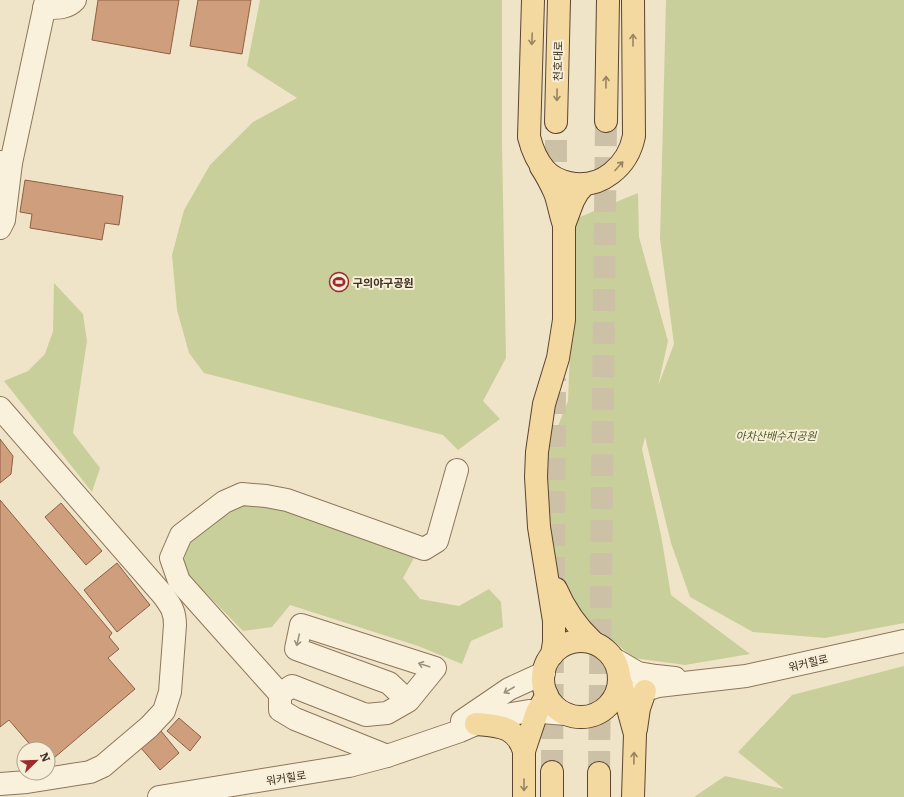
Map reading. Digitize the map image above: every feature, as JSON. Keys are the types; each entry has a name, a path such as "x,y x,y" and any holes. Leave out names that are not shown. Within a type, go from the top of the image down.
{"main road":[{"path":"533,0 529,137 532,149 538,162 550,181 556,195 559,212 564,225"},
{"name":"천호대로","path":"556,122 559,0"},
{"path":"606,121 608,0"},
{"path":"538,162 555,178 570,183 585,184 604,178 621,165 632,146 634,136 633,0"},
{"path":"524,751 542,703 544,684 554,642 554,621 539,527 536,477 537,452 543,412 558,358 564,320 564,225 573,201 585,184"},
{"path":"544,562 565,609 579,629 593,642 604,648 617,668 628,696 635,734 633,797"},
{"path":"548,664 557,649 570,642 593,642"},
{"path":"542,703 556,707 566,714 585,717 595,714 628,696"},
{"path":"476,724 501,726 512,732 521,741 524,751 524,797"},
{"path":"552,772 552,797"},
{"path":"599,773 599,797"}],"street":[{"path":"0,228 4,220 5,163 45,4 57,8 68,6 75,0"},
{"path":"0,408 163,595 171,606 175,615 175,625 170,692 164,711 150,727 103,766 90,772 27,782 0,784"},
{"path":"387,756 295,720 280,710 280,694 179,582 171,558 180,535 224,502 242,494 287,500 424,549 437,540 457,470"},
{"path":"280,694 292,686 366,715 388,713 408,701 436,668 302,625 296,649 389,682 408,701"},
{"name":"워커힐로","path":"628,696 658,686 746,676 904,640"},
{"name":"워커힐로","path":"412,748 459,723 548,664"},
{"name":"워커힐로","path":"617,668 656,676 712,680"},
{"name":"워커힐로","path":"159,797 349,766 412,748 501,716 529,711 542,703"}],"green space":[{"name":"구의야구공원","path":"260,0 502,0 502,143 506,358 483,401 500,419 458,450 443,435 204,373 189,353 177,310 172,255 184,210 210,165 253,122 297,98 247,66"},
{"name":"아차산배수지공원","path":"666,0 904,0 904,623 825,638 753,632 690,597 671,543 645,437 642,449 661,535 671,595 750,654 685,665 633,658 575,607 544,533 545,459 568,401 575,219 638,193 639,237 668,341 658,386 674,344 660,239"},
{"path":"54,283 83,314 87,341 73,433 100,468 92,492 4,381 28,371 45,354 53,331"},
{"path":"252,504 282,508 394,548 414,558 403,578 420,599 459,606 489,589 501,602 503,627 471,641 462,664 418,646 290,605 272,627 243,631 194,581 183,567 186,544 229,508"},
{"path":"904,666 904,797 694,797 725,776 784,789 738,752 792,695"}],"building":[{"path":"98,0 179,0 170,54 92,40"},
{"path":"198,0 251,0 242,54 190,46"},
{"path":"25,180 123,196 119,225 105,223 102,240 30,228 32,214 20,212"},
{"path":"0,439 13,456 11,474 0,483"},
{"path":"0,500 112,633 109,637 119,649 108,658 135,689 56,756 56,741 27,741 9,720 0,727"},
{"path":"61,503 102,551 86,565 45,517"},
{"path":"117,563 150,605 117,632 84,590"},
{"path":"179,718 201,737 190,751 167,731"},
{"path":"161,731 179,753 160,770 141,748"}],"tunnel":[{"path":"599,773 606,121"},
{"path":"556,122 556,195"},
{"path":"554,579 555,378"},
{"path":"552,772 553,636"}],"place":[{"name":"구의야구공원","path":"339,282"}]}
